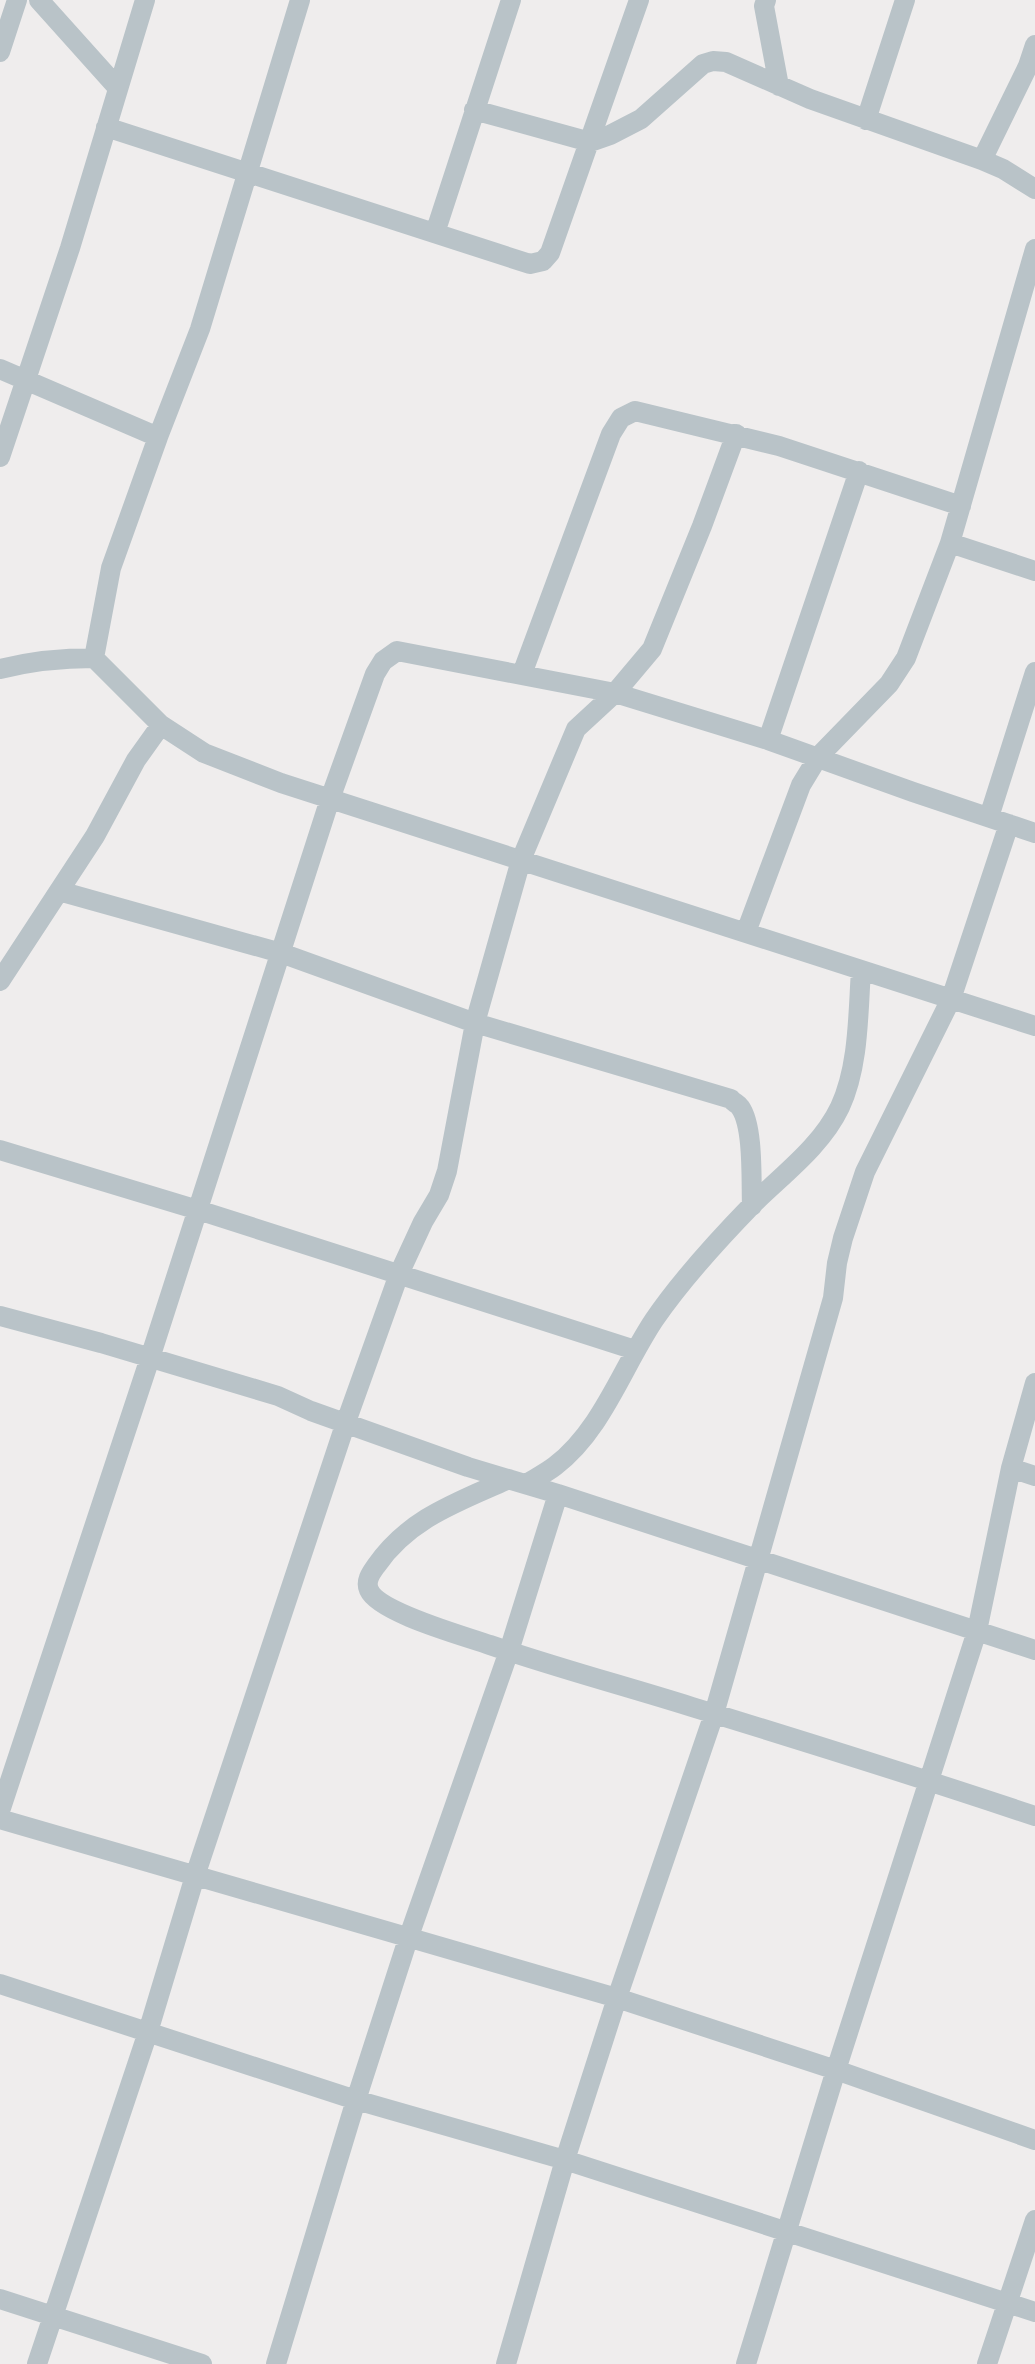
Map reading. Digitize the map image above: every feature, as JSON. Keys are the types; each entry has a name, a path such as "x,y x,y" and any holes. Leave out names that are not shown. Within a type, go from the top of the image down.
{"street":[{"path":"0,52 17,0"},
{"path":"39,0 117,87"},
{"path":"0,457 106,128 145,0"},
{"path":"94,658 111,568 158,437 200,329 300,0"},
{"path":"435,233 511,0"},
{"path":"106,128 530,264 543,261 550,253 639,0"},
{"path":"766,0 764,6 779,86"},
{"path":"866,120 905,0"},
{"path":"982,160 1028,66 1035,45"},
{"path":"474,110 590,142 610,135 640,119 703,64 708,62 726,62 779,86 866,120 982,160 1003,169 1035,189"},
{"path":"746,932 801,785 818,757 889,684 906,658 950,543 1035,249"},
{"path":"0,369 158,437"},
{"path":"522,674 611,434 621,418 635,411 736,434 779,446 961,506"},
{"path":"37,2364 148,2032 195,1876 346,1422 399,1274 423,1222 439,1195 447,1171 475,1023 521,860 576,730 615,693 652,649 702,526 736,434"},
{"path":"768,740 858,472"},
{"path":"950,543 1035,571"},
{"path":"0,1812 150,1358 330,799 375,674 384,661 397,650 615,693 768,740 1035,833"},
{"path":"0,669 31,661 94,658 161,725 204,753 330,799 1035,1026"},
{"path":"989,817 1035,672"},
{"path":"0,981 95,836 136,760 161,725"},
{"path":"506,2364 565,2160 617,1998 714,1714 833,1298 837,1263 843,1238 865,1172 951,999 1009,824"},
{"path":"59,891 281,953 475,1023 731,1099 740,1107 745,1120 751,1151 752,1206"},
{"path":"861,970 856,1038 849,1082 840,1108 814,1145 752,1206 702,1261 656,1318 635,1350 596,1419 576,1446 555,1466 422,1519 404,1533 382,1558 368,1578 369,1590 380,1603 399,1613 509,1651 931,1781 1035,1816"},
{"path":"0,1150 198,1210 635,1350"},
{"path":"0,1316 278,1396 468,1467 518,1481 1035,1650"},
{"path":"746,2364 836,2070 931,1781 977,1631 1010,1468 1035,1383"},
{"path":"1010,1468 1035,1476"},
{"path":"276,2364 356,2100 408,1938 509,1651 558,1494"},
{"path":"0,1819 617,1998 836,2070 1035,2140"},
{"path":"0,1984 356,2100 565,2160 1035,2312"},
{"path":"987,2364 1035,2220"},
{"path":"0,2299 202,2364"}]}
